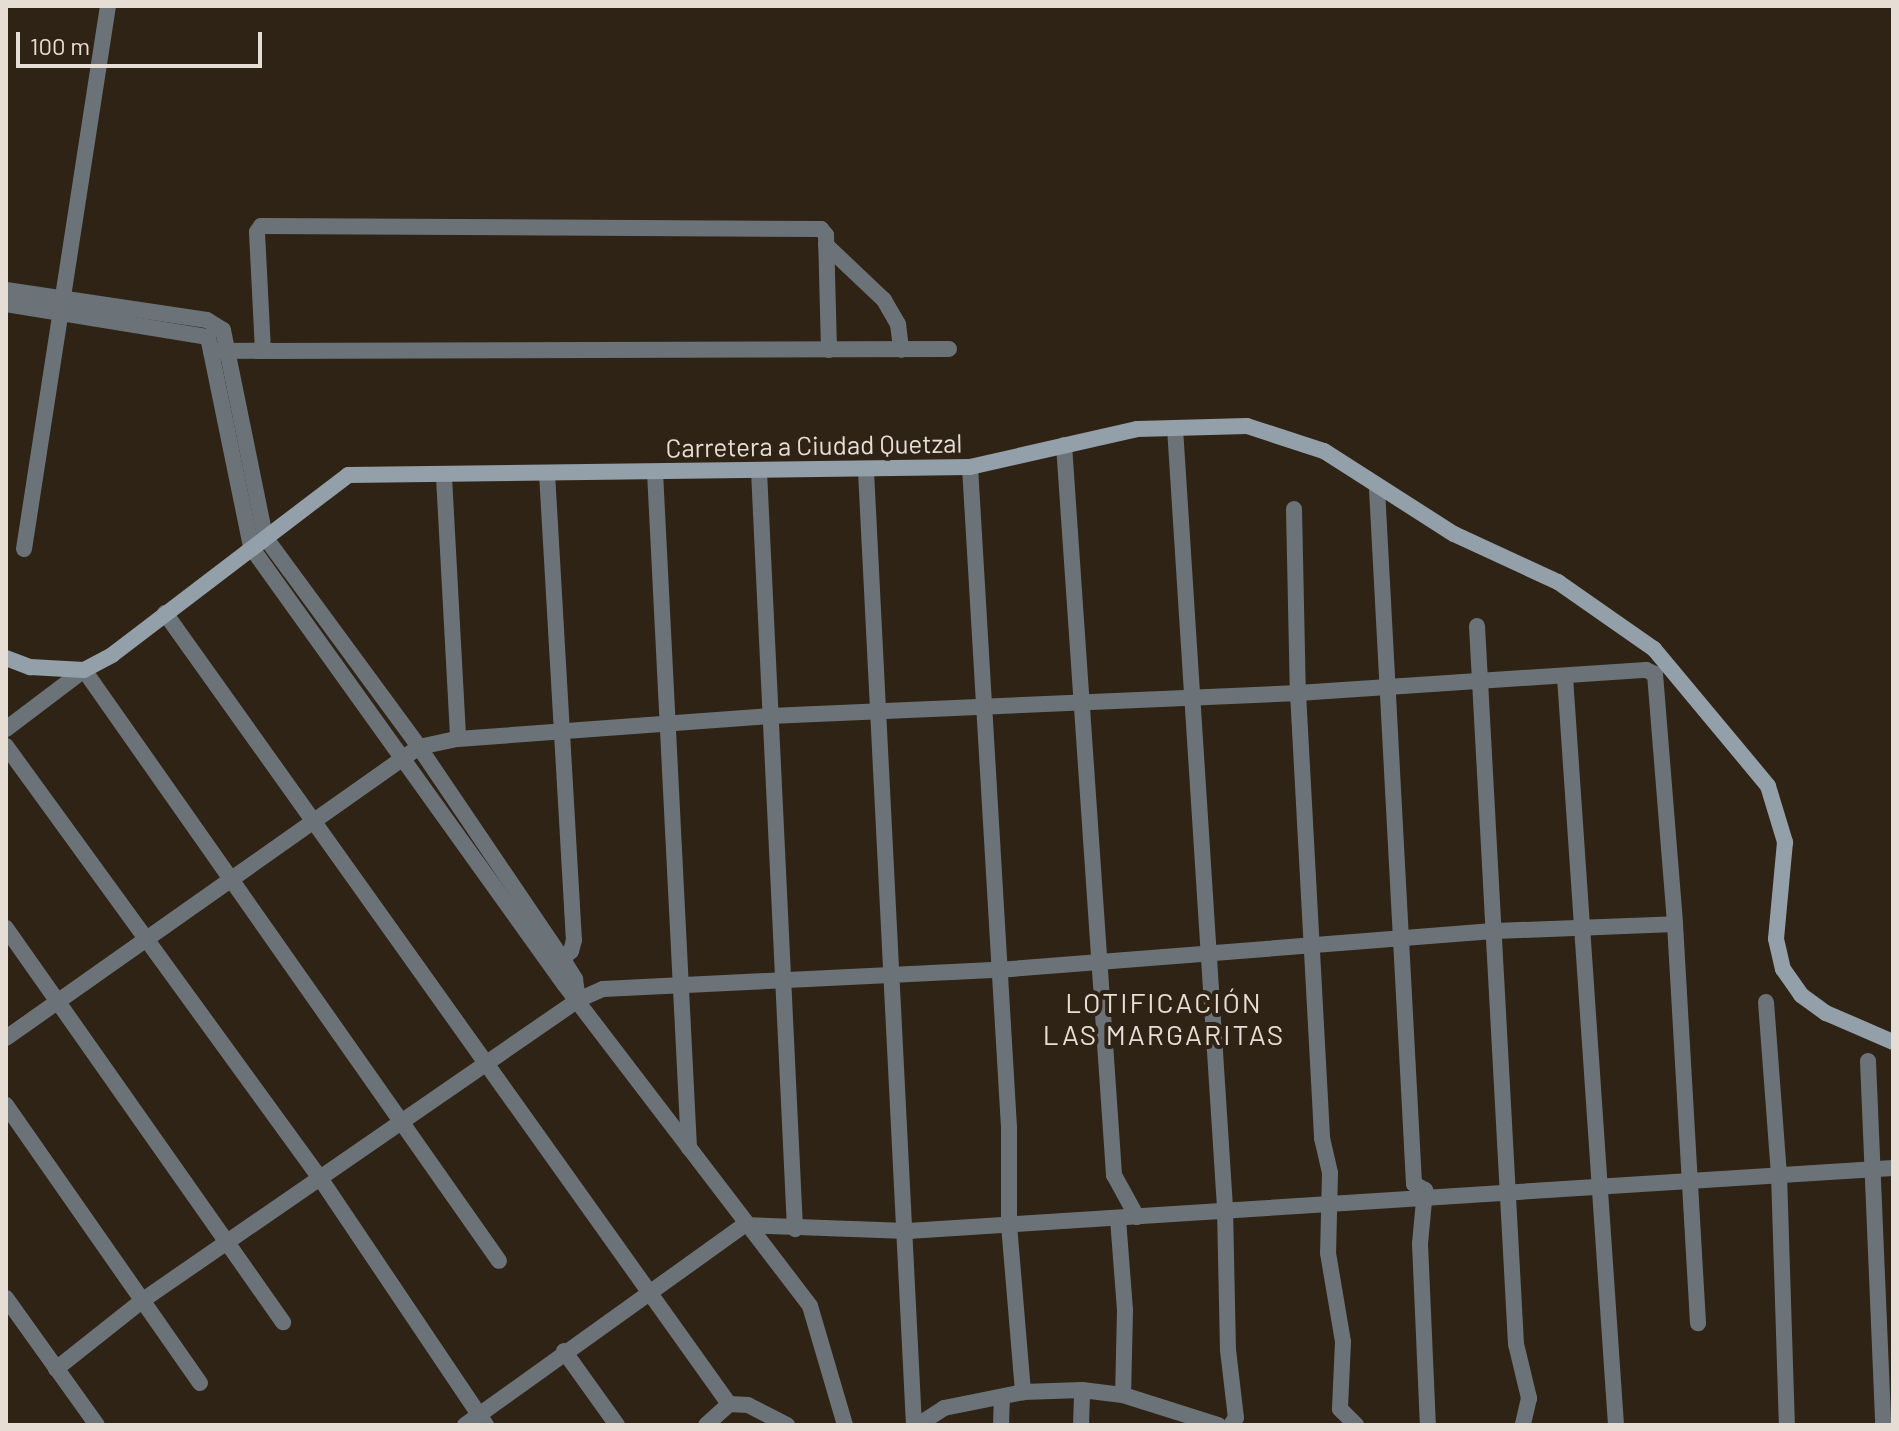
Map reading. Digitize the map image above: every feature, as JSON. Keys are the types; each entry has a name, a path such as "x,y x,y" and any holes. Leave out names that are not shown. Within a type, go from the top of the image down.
{"main road":[{"name":"Carretera a Ciudad Quetzal","path":"84,670 348,475 444,477 970,467 1137,429 1247,426 1324,451 1377,489 1454,534 1558,582 1654,649 1768,786 1785,842 1776,939 1783,969 1801,995 1826,1013 1893,1042"},
{"path":"6,658 30,667 84,670"}],"street":[{"path":"24,549 108,6"},
{"path":"263,351 257,232 261,226 821,229 826,245 829,350"},
{"path":"826,245 884,300 898,324 901,350"},
{"path":"6,290 61,305 203,333 211,351 224,436 265,537 337,650"},
{"path":"6,304 61,305 207,320 223,330 243,433 251,547 337,650 412,752 557,962 575,979 578,1000 744,1225 810,1306 845,1425"},
{"path":"211,351 949,349"},
{"path":"1175,428 1225,1208 1228,1350 1236,1418 1231,1425"},
{"path":"224,436 243,433"},
{"path":"1064,445 1085,704 1114,1175 1137,1217"},
{"path":"970,467 1009,1127 1009,1225 1023,1392"},
{"path":"759,471 795,1229"},
{"path":"866,471 916,1425 944,1408 1023,1392 1082,1390 1123,1395 1175,1417 1218,1425"},
{"path":"655,472 664,728 689,1148"},
{"path":"547,473 565,735 574,940 557,962"},
{"path":"444,477 458,739"},
{"path":"1377,489 1414,1184 1425,1190 1421,1198 1428,1425"},
{"path":"1294,509 1298,693 1331,1280 1343,1342 1340,1409 1356,1425"},
{"path":"165,613 729,1404"},
{"path":"1477,626 1477,683 1496,931 1516,1344 1529,1398 1523,1425"},
{"path":"6,729 84,670 400,1126 499,1261"},
{"path":"6,1038 412,752 458,739 664,728 770,716 1298,693 1646,670 1655,674 1675,924 1698,1323"},
{"path":"1565,677 1585,928 1616,1425"},
{"path":"6,746 143,940 322,1181 476,1422 564,1351 744,1225 908,1231 1118,1219 1225,1208 1510,1191 1601,1189 1893,1168"},
{"path":"56,1369 143,1300 322,1181 578,1000 603,989 998,970 1209,951 1496,931 1675,924"},
{"path":"6,928 283,1322"},
{"path":"1766,1002 1779,1174 1787,1425"},
{"path":"1868,1061 1883,1425"},
{"path":"6,1105 200,1383"},
{"path":"1118,1219 1125,1310 1123,1395"},
{"path":"6,1298 97,1425"},
{"path":"564,1351 617,1425"},
{"path":"1081,1425 1082,1390"},
{"path":"1001,1425 1002,1397"},
{"path":"706,1425 729,1404 748,1405 787,1425"},
{"path":"748,1405 764,1425"}],"district":[{"name":"LOTIFICACIÓN LAS MARGARITAS","path":"1164,1018"}]}
